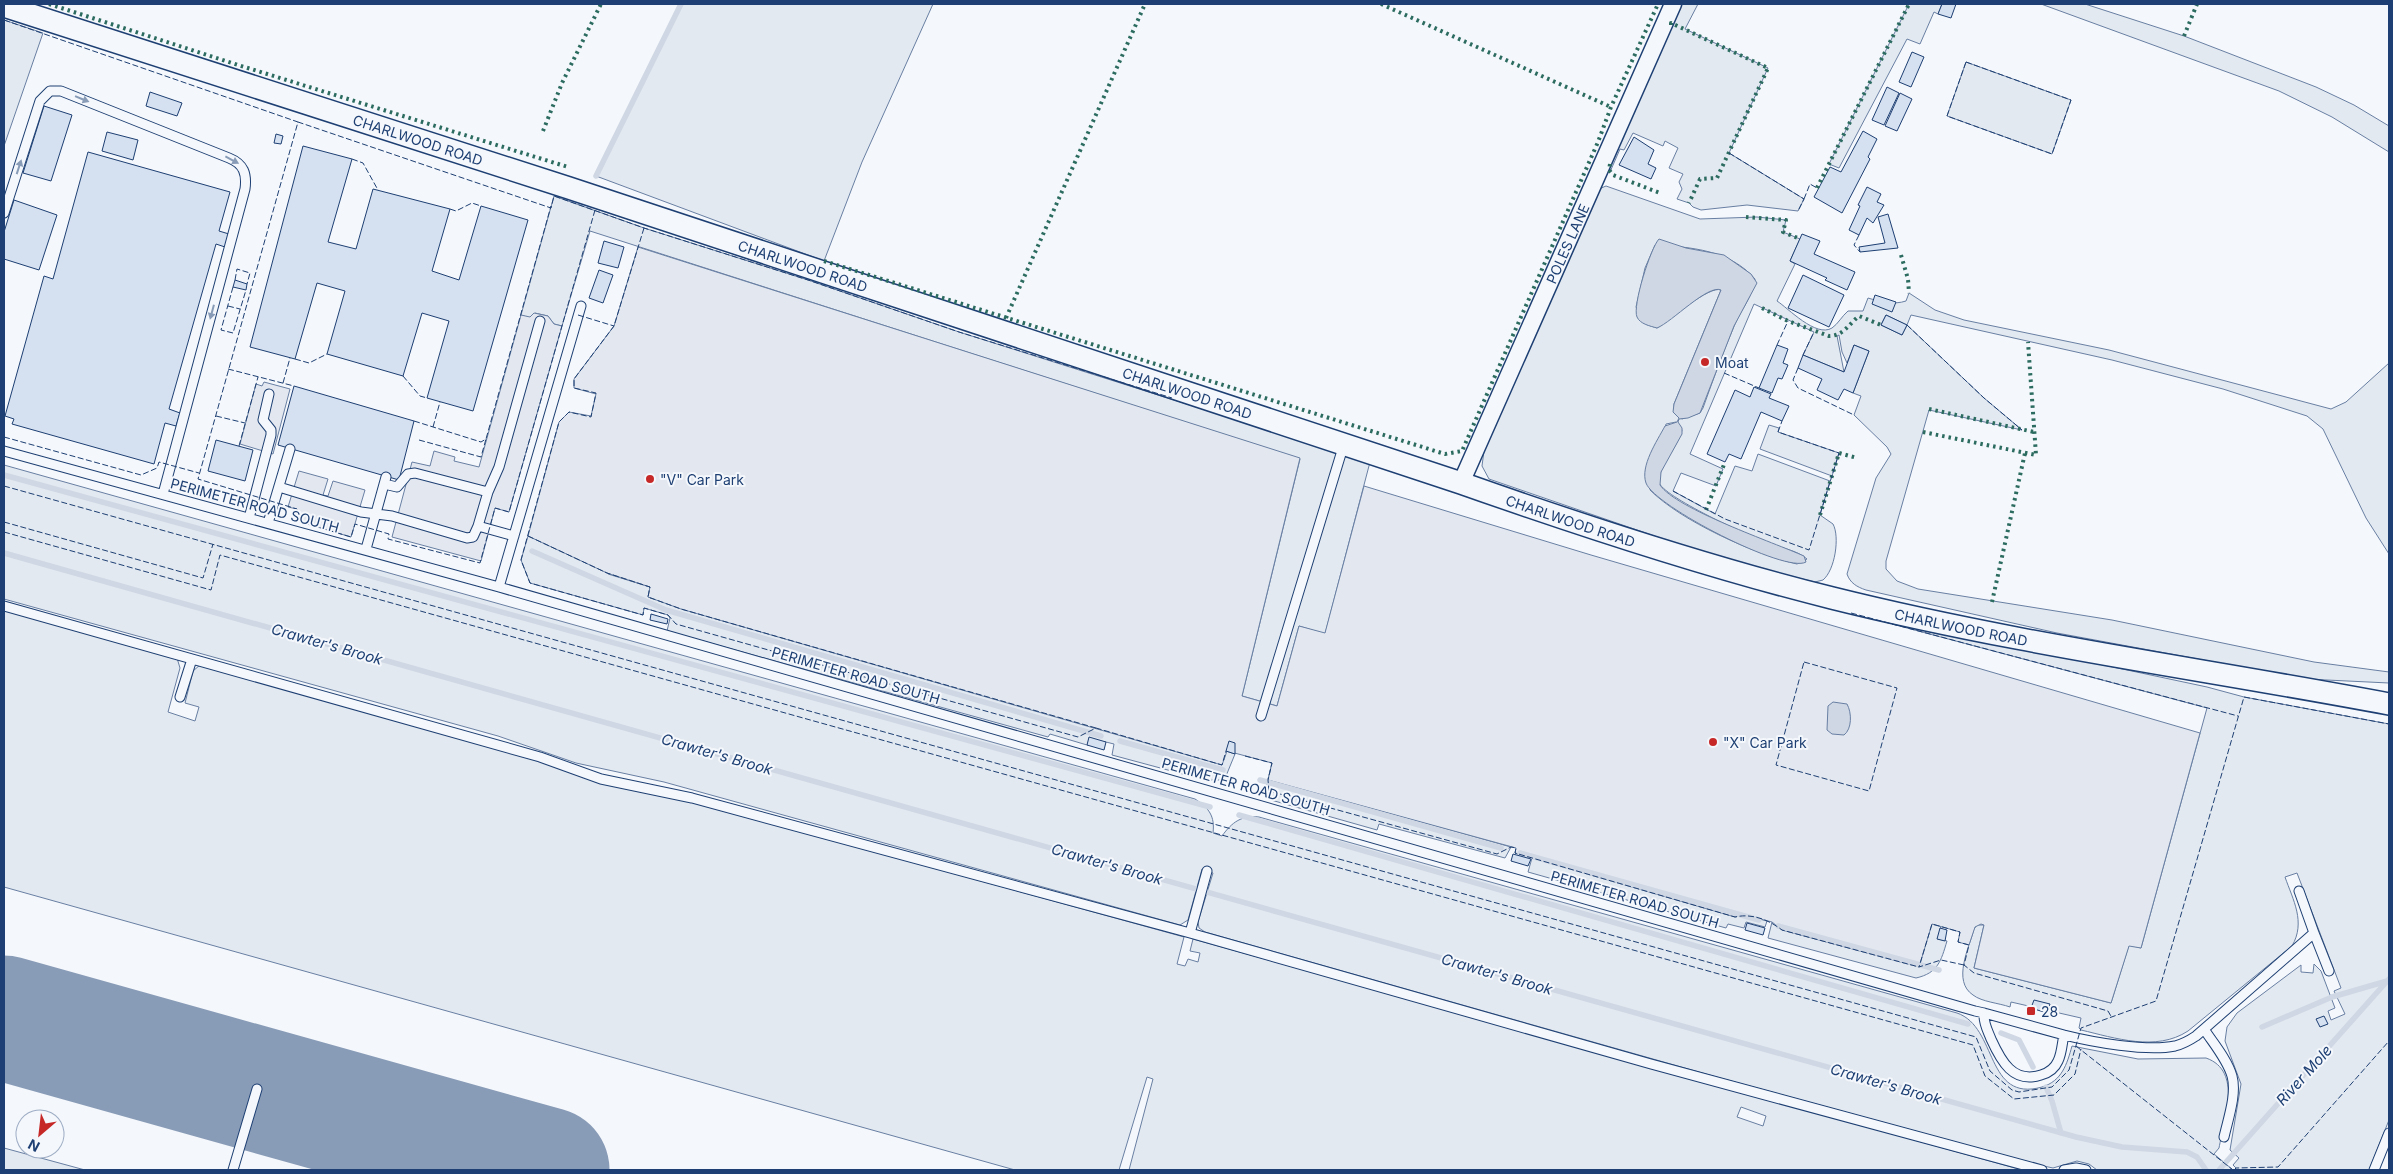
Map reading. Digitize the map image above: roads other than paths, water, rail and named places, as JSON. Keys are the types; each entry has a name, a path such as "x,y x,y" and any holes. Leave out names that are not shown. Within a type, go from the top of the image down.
{"street":[{"name":"POLES LANE","path":"1461,483 1672,4"},
{"name":"CHARLWOOD ROAD","path":"4,6 550,182 1344,444 1579,524 1740,574 1835,599 2027,640 2389,704"}],"lane":[{"path":"4,213 40,101 44,95 54,90 230,158 239,163 244,169 246,182 243,196 163,494"},
{"path":"499,587 580,306"},
{"path":"279,487 468,538 473,537 488,492 499,467 540,320"},
{"path":"249,518 271,435 271,430 263,420 269,394"},
{"path":"1261,716 1344,444"},
{"path":"268,523 290,449"},
{"name":"PERIMETER ROAD SOUTH","path":"4,450 366,549 1984,1014 2064,1035 2133,1046 2165,1047 2186,1042 2204,1029 2314,933"},
{"path":"366,549 385,480 397,487 408,474 415,473 488,492"},
{"path":"478,526 514,536"},
{"path":"4,606 540,757 601,779 692,798 1190,933 1651,1064 2042,1170"},
{"path":"180,697 192,659"},
{"path":"1190,933 1207,871"},
{"path":"2298,891 2329,971"},
{"path":"1984,1014 1986,1025 2001,1060 2012,1072 2024,1077 2042,1075 2055,1066 2064,1035"},
{"path":"2204,1029 2229,1068 2232,1077 2233,1092 2224,1137"},
{"path":"233,1170 256,1089"},
{"path":"2374,1170 2389,1133"},
{"path":"2064,1170 2076,1168 2086,1170"}],"waterway":[{"path":"596,176 681,4"},
{"path":"4,475 1210,807"},
{"path":"532,551 666,610 1101,736"},
{"name":"Crawter's Brook","path":"4,553 2076,1137 2122,1147 2187,1152 2197,1157 2206,1170"},
{"path":"1120,741 1223,770"},
{"path":"1260,780 1501,848"},
{"path":"1239,815 1968,1024"},
{"path":"1520,853 1759,920"},
{"path":"1778,926 1939,970"},
{"name":"River Mole","path":"2219,1170 2389,979"},
{"path":"2262,1027 2332,997 2387,981"},
{"path":"2001,1033 2019,1040 2033,1067"},
{"path":"2046,1087 2061,1133"}],"place":[{"name":"Moat","path":"1705,362"},
{"name":"\"V\" Car Park","path":"650,479"},
{"name":"\"X\" Car Park","path":"1713,742"},
{"name":"28","path":"2031,1011"}]}
